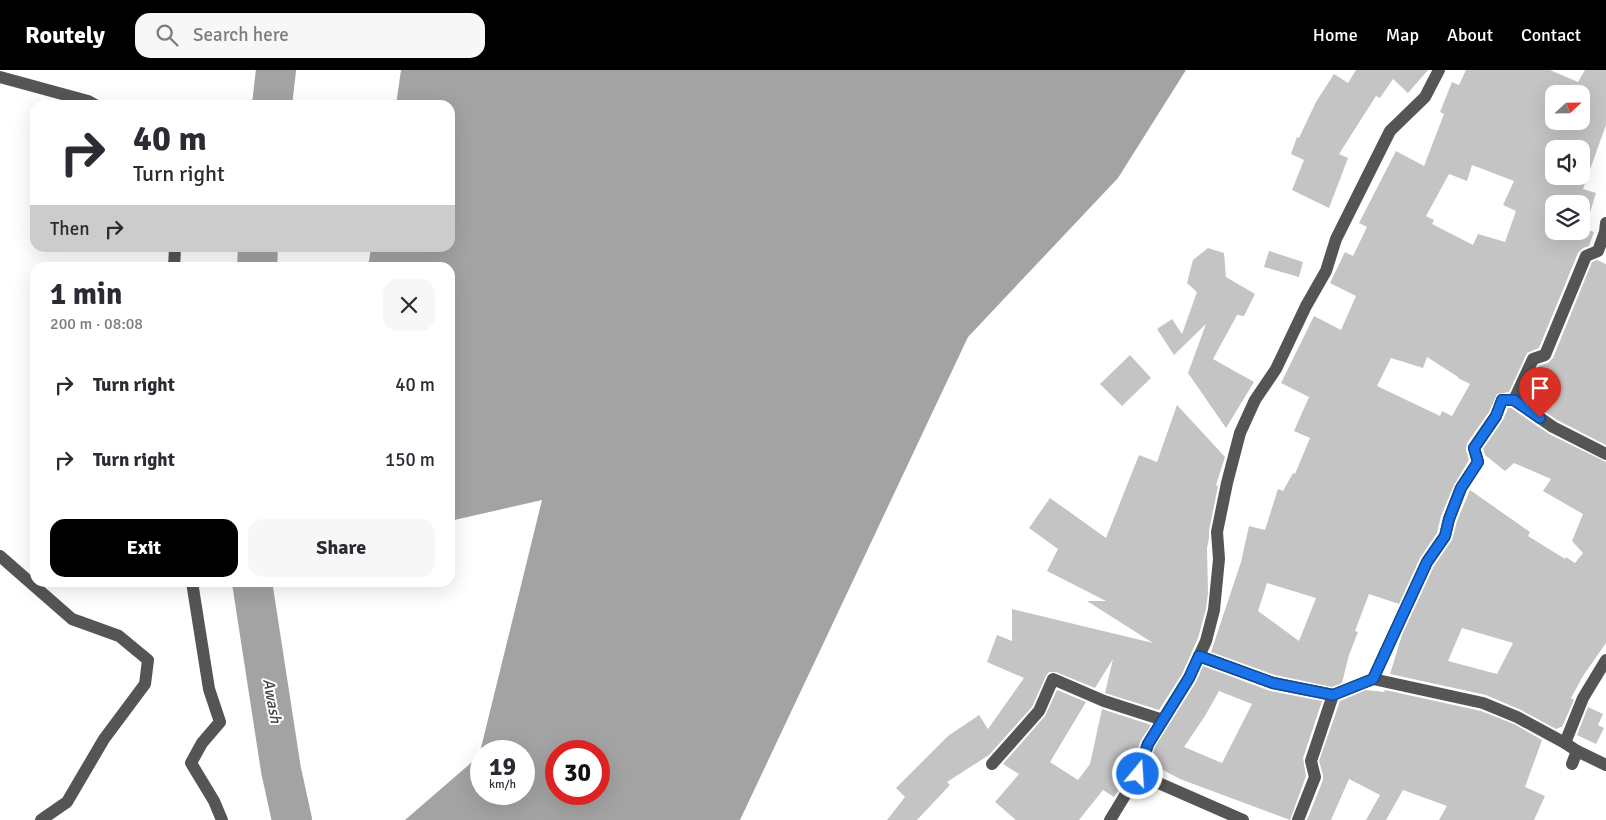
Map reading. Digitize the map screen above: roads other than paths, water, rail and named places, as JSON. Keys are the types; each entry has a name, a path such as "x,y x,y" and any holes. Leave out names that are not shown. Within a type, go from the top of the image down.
{"street":[{"path":"1110,820 1138,774 1148,744 1189,678 1206,641 1214,610 1219,559 1217,532 1240,433 1255,400 1276,369 1306,306 1326,271 1336,239 1390,130 1425,97 1439,70"},
{"path":"0,77 84,100"},
{"path":"1514,400 1533,359 1545,355 1586,256 1598,251 1605,232 1606,223"},
{"path":"1373,679 1427,562 1445,536 1449,519 1461,488 1478,462 1474,448 1496,416 1502,400 1514,400 1553,427 1606,454"},
{"path":"0,556 30,582"},
{"path":"35,587 72,619 119,636 148,660 145,684 104,739 68,802 41,820"},
{"path":"193,587 209,688 220,722 202,743 191,764 214,801 222,820"},
{"path":"1199,656 1273,683 1333,695 1373,679 1483,703 1517,716 1577,751 1606,764"},
{"path":"1565,743 1583,698 1606,660"},
{"path":"992,764 1039,711 1053,678 1104,701 1163,720"},
{"path":"1298,820 1315,777 1311,761 1333,695"},
{"path":"1572,764 1577,751"},
{"path":"1138,774 1243,820"}],"waterway":[{"name":"Awash","path":"273,100 276,70"},
{"name":"Awash","path":"257,262 258,252"},
{"name":"Awash","path":"253,587 281,770 292,820"}]}
